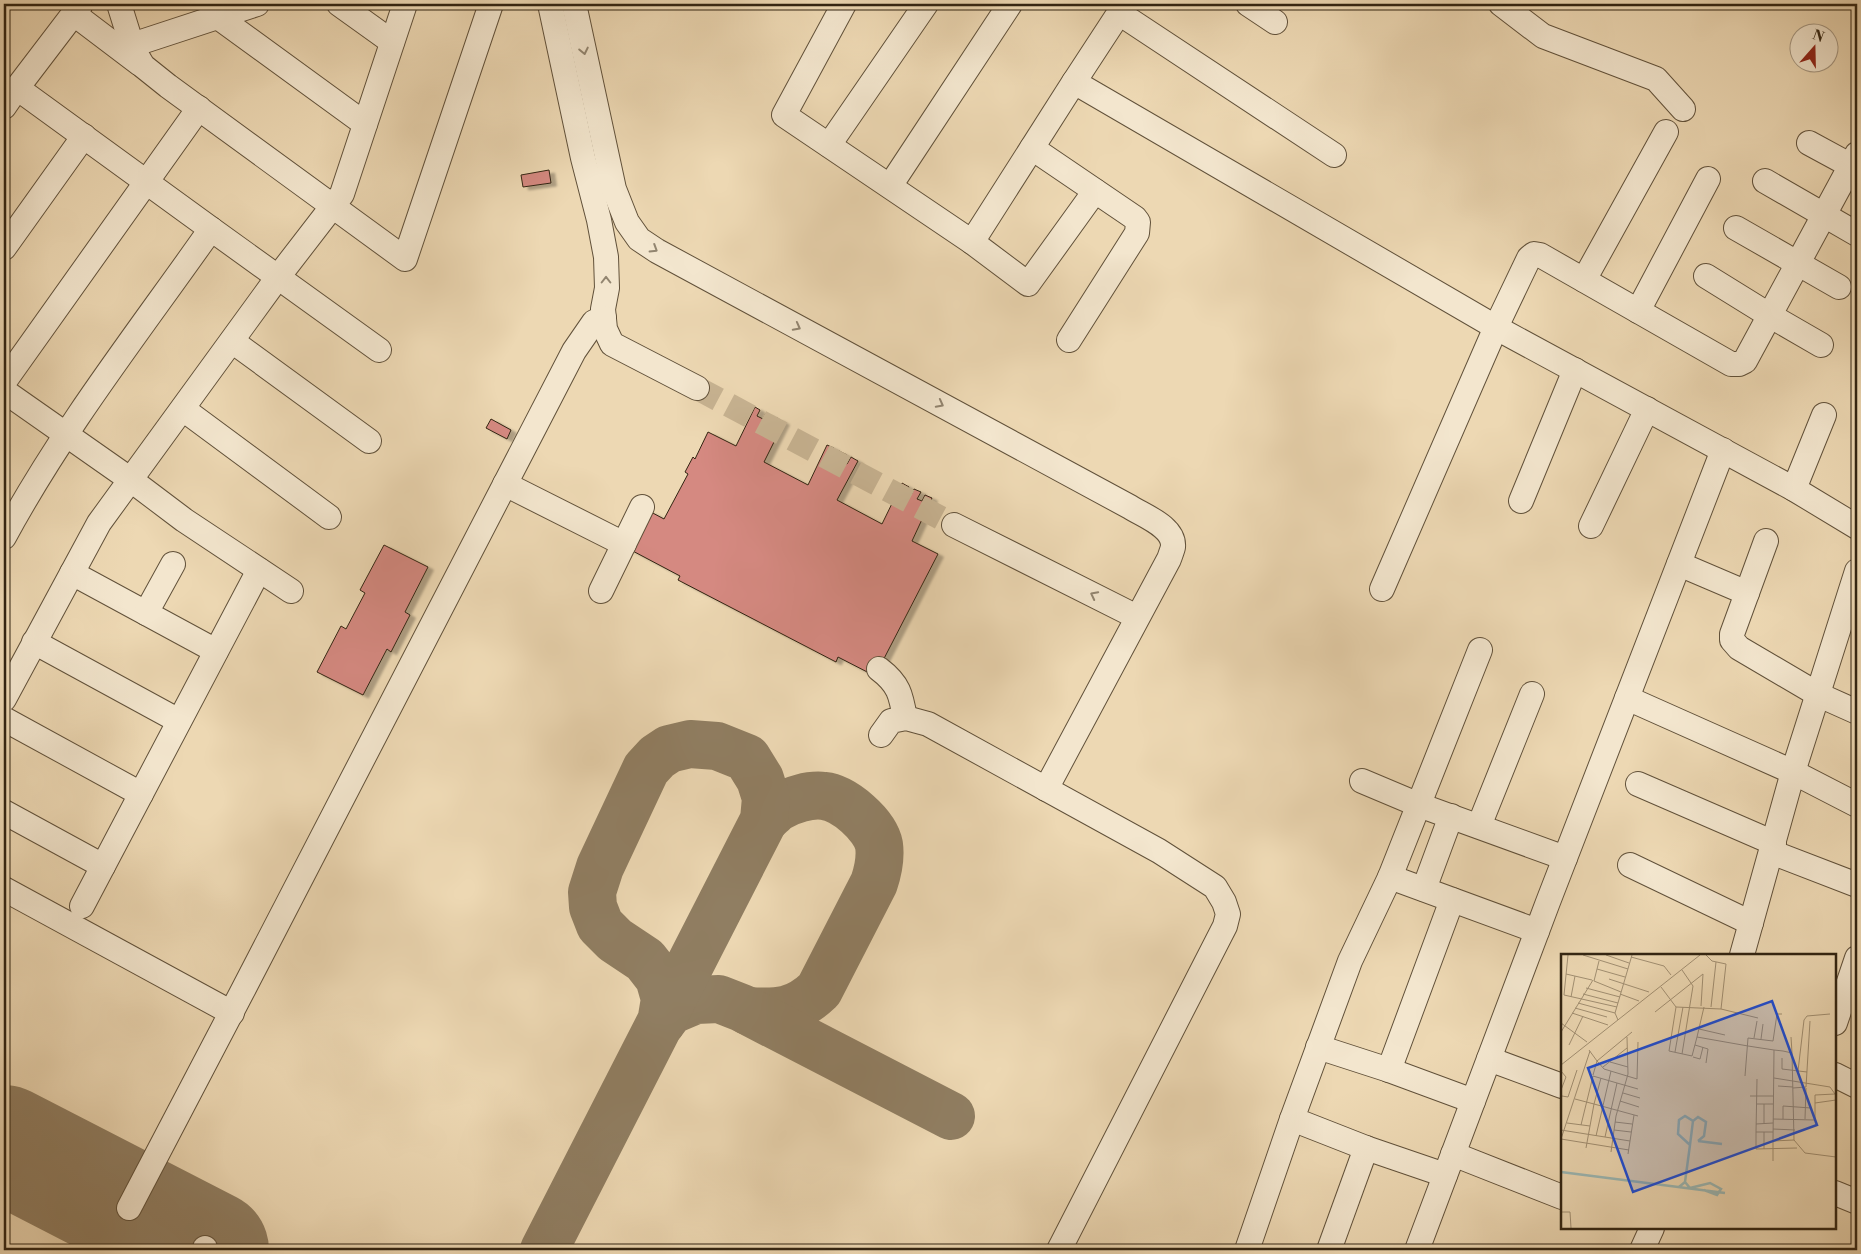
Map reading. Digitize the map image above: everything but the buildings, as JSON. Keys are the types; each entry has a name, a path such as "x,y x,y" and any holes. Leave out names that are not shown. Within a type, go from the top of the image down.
{"street":[{"path":"119,4 132,45 143,66"},
{"path":"132,45 257,4"},
{"path":"339,4 392,42"},
{"path":"4,699 99,523 278,277 342,194 405,4"},
{"path":"379,350 84,136 9,96 78,9 143,66 405,259 491,4"},
{"path":"550,4 587,122 627,222 639,239 657,251 1158,523 1170,534 1173,546 1169,559 1046,789"},
{"path":"574,4 587,122 606,257 607,288 603,309 605,328 612,344 697,388"},
{"path":"844,4 784,115 972,242 1028,284 1095,191"},
{"path":"829,145 926,4"},
{"path":"890,186 1010,4"},
{"path":"1248,4 1275,22"},
{"path":"1501,4 1543,36 1656,78 1683,109"},
{"path":"972,242 1122,8 1334,155"},
{"path":"218,17 366,124"},
{"path":"1074,82 1496,327 1794,489 1857,527"},
{"path":"4,382 198,108"},
{"path":"1584,280 1666,132"},
{"path":"4,248 84,136"},
{"path":"1382,589 1496,327 1530,258 1534,254 1540,255 1731,364 1739,364 1745,360 1855,163 1809,143"},
{"path":"1032,148 1135,218 1138,222 1137,233 1069,340"},
{"path":"1638,311 1708,179"},
{"path":"1765,181 1857,234"},
{"path":"601,228 627,222"},
{"path":"1736,228 1839,287"},
{"path":"4,537 26,496 65,435 211,229"},
{"path":"1706,276 1821,345"},
{"path":"129,1208 578,344 594,322 604,318"},
{"path":"232,341 369,441"},
{"path":"1521,501 1575,370"},
{"path":"4,391 131,480 184,520 291,591"},
{"path":"183,409 329,517"},
{"path":"1591,526 1647,409"},
{"path":"1794,489 1824,415"},
{"path":"1417,1250 1537,931 1723,450"},
{"path":"505,484 624,544"},
{"path":"601,591 642,507"},
{"path":"954,526 1137,617"},
{"path":"1766,542 1732,634 1734,645 1819,695 1857,712"},
{"path":"146,613 173,564"},
{"path":"1679,564 1747,593"},
{"path":"82,906 259,570"},
{"path":"1742,954 1793,772 1857,571"},
{"path":"72,573 216,651"},
{"path":"34,642 179,721"},
{"path":"1247,1250 1292,1119 1350,961 1390,877 1480,650"},
{"path":"879,669 898,688 905,718"},
{"path":"1479,826 1532,694"},
{"path":"1627,698 1793,772 1857,805"},
{"path":"881,735 891,721 905,718 928,724 1159,851 1215,887 1224,902 1228,914 1225,926 1059,1250"},
{"path":"4,719 141,794"},
{"path":"1362,782 1419,805 1565,858"},
{"path":"1638,784 1857,885"},
{"path":"4,812 103,866"},
{"path":"1424,889 1452,816"},
{"path":"1630,865 1751,923"},
{"path":"1390,877 1537,931"},
{"path":"4,889 232,1013"},
{"path":"1389,1070 1452,900"},
{"path":"1836,1020 1857,958"},
{"path":"1318,1047 1389,1070 1473,1101"},
{"path":"1489,1059 1561,1086"},
{"path":"1836,1076 1857,1086"},
{"path":"1292,1119 1366,1148 1449,1165 1561,1197"},
{"path":"1329,1250 1366,1148"},
{"path":"1836,1193 1857,1202"}],"taxiway":[{"path":"544,1250 764,820 766,798 760,779 747,758 717,746 690,744 669,749 657,757 646,769 600,867 592,892 593,907 600,925 615,940 645,960 659,978 665,999 661,1023"},
{"path":"748,1011 769,1012 786,1010 802,1003 819,990 874,883 880,850 872,829 865,821 849,807 832,798 813,796 795,800 779,807 764,820"},
{"path":"661,1023 670,1011 696,1000 719,999 742,1008 951,1116"}],"runway":[{"path":"4,1144 210,1250"}],"tunnel":[{"path":"697,388 954,525"}]}
